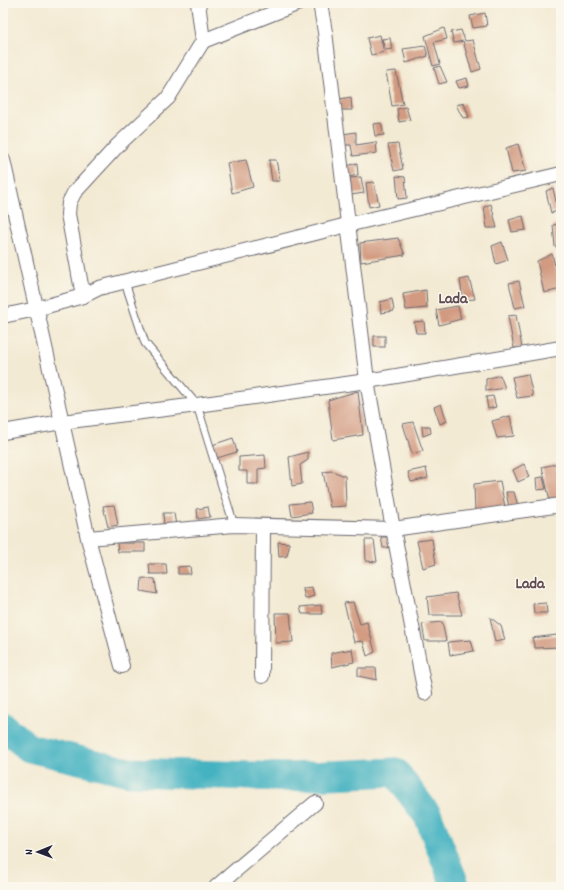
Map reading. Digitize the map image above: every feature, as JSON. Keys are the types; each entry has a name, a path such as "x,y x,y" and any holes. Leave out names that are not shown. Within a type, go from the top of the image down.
{"street":[{"path":"198,3 203,41"},
{"path":"83,296 68,214 69,203 74,193 118,145 168,98 203,41 300,3"},
{"path":"320,3 325,32 347,225 367,381 425,693"},
{"path":"3,160 88,538 122,666"},
{"path":"3,316 83,296 99,288 347,225 561,174"},
{"path":"3,432 62,422 198,405 367,381 561,348"},
{"path":"88,538 234,525 394,529 561,505"},
{"path":"262,676 263,526"},
{"path":"216,887 315,803"}],"lane":[{"path":"125,282 145,343 198,405 234,525"}],"building":[{"path":"485,13 487,26 473,28 470,16"},
{"path":"444,28 447,39 434,42 440,64 433,66 425,36"},
{"path":"461,30 465,41 473,40 481,69 472,72 463,41 454,43 451,32"},
{"path":"380,35 384,52 371,55 367,38"},
{"path":"390,38 392,49 385,50 382,39"},
{"path":"425,46 428,56 406,63 403,49"},
{"path":"440,66 447,82 439,84 434,68"},
{"path":"396,71 403,104 392,106 386,72"},
{"path":"467,78 469,86 459,88 456,81"},
{"path":"351,97 352,110 341,110 340,99"},
{"path":"464,103 469,117 463,118 456,105"},
{"path":"406,107 410,120 399,122 397,109"},
{"path":"381,123 384,135 375,136 373,124"},
{"path":"356,132 356,145 376,142 377,153 353,156 351,145 345,145 343,134"},
{"path":"398,144 403,169 394,171 388,145"},
{"path":"518,144 526,171 512,173 506,148"},
{"path":"246,160 253,187 232,193 227,163"},
{"path":"269,160 276,160 280,181 272,181"},
{"path":"357,163 358,175 348,177 347,166"},
{"path":"396,176 405,177 407,198 398,199"},
{"path":"361,177 364,193 351,195 350,178"},
{"path":"374,182 379,205 369,207 366,183"},
{"path":"553,188 558,211 551,213 546,191"},
{"path":"491,204 497,228 487,228 484,207"},
{"path":"523,216 526,230 512,232 509,220"},
{"path":"559,224 561,246 555,247 553,225"},
{"path":"398,238 405,255 361,262 360,243"},
{"path":"502,242 508,260 496,264 492,246"},
{"path":"552,254 561,289 544,293 537,261"},
{"path":"561,258 561,274 560,274 557,259"},
{"path":"469,278 475,299 463,300 460,280"},
{"path":"519,281 525,306 515,308 509,283"},
{"path":"426,290 427,308 406,310 403,294"},
{"path":"392,299 394,311 381,313 380,302"},
{"path":"458,306 461,319 439,325 436,310"},
{"path":"516,315 522,348 514,348 508,316"},
{"path":"424,321 425,333 416,333 414,322"},
{"path":"374,336 385,336 385,347 374,347"},
{"path":"528,374 533,396 517,398 512,377"},
{"path":"500,375 505,388 486,391 486,379"},
{"path":"358,391 363,435 333,440 328,400"},
{"path":"493,396 496,407 488,409 486,397"},
{"path":"441,404 447,421 440,424 434,407"},
{"path":"510,416 514,436 497,438 492,421"},
{"path":"413,422 423,451 412,454 403,424"},
{"path":"422,426 430,426 431,433 423,436"},
{"path":"233,438 237,452 217,458 212,445"},
{"path":"308,452 308,460 300,465 302,484 292,486 289,457"},
{"path":"265,455 266,468 258,469 258,484 247,484 247,471 239,471 239,457"},
{"path":"524,464 529,477 518,482 513,470"},
{"path":"556,464 561,488 561,500 550,501 542,467"},
{"path":"426,468 428,478 411,482 408,472"},
{"path":"332,471 345,476 346,506 330,507 323,472"},
{"path":"543,477 546,489 537,490 536,478"},
{"path":"500,481 505,507 475,512 474,484"},
{"path":"506,492 514,492 518,506 509,508"},
{"path":"310,502 312,513 292,516 290,504"},
{"path":"114,505 118,525 108,527 103,506"},
{"path":"208,507 210,517 198,519 197,509"},
{"path":"163,513 174,513 176,526 164,526"},
{"path":"381,537 393,537 395,547 383,548"},
{"path":"432,539 436,564 423,568 417,541"},
{"path":"365,540 374,540 377,562 366,561"},
{"path":"278,542 289,543 287,556 279,557"},
{"path":"117,543 145,543 145,552 118,552"},
{"path":"149,564 166,564 167,574 150,574"},
{"path":"190,566 191,574 178,574 178,567"},
{"path":"142,578 155,579 157,594 141,591"},
{"path":"312,587 314,596 305,599 303,588"},
{"path":"456,593 462,615 429,615 427,597"},
{"path":"353,602 360,624 367,622 375,652 367,656 363,641 354,642 344,603"},
{"path":"546,603 547,613 534,613 533,604"},
{"path":"321,605 322,614 302,614 300,607"},
{"path":"275,613 290,613 293,642 276,643"},
{"path":"490,617 501,626 505,640 495,642"},
{"path":"442,622 446,641 425,641 422,624"},
{"path":"557,635 560,647 535,648 532,638"},
{"path":"471,640 474,651 450,655 448,642"},
{"path":"352,649 354,662 332,667 331,653"},
{"path":"358,668 376,668 377,680 358,676"}],"waterway":[{"path":"3,726 29,748 129,772 286,777 395,772 428,816 456,887"}],"district":[{"name":"Lada","path":"453,297"},
{"name":"Lada","path":"530,582"}]}
